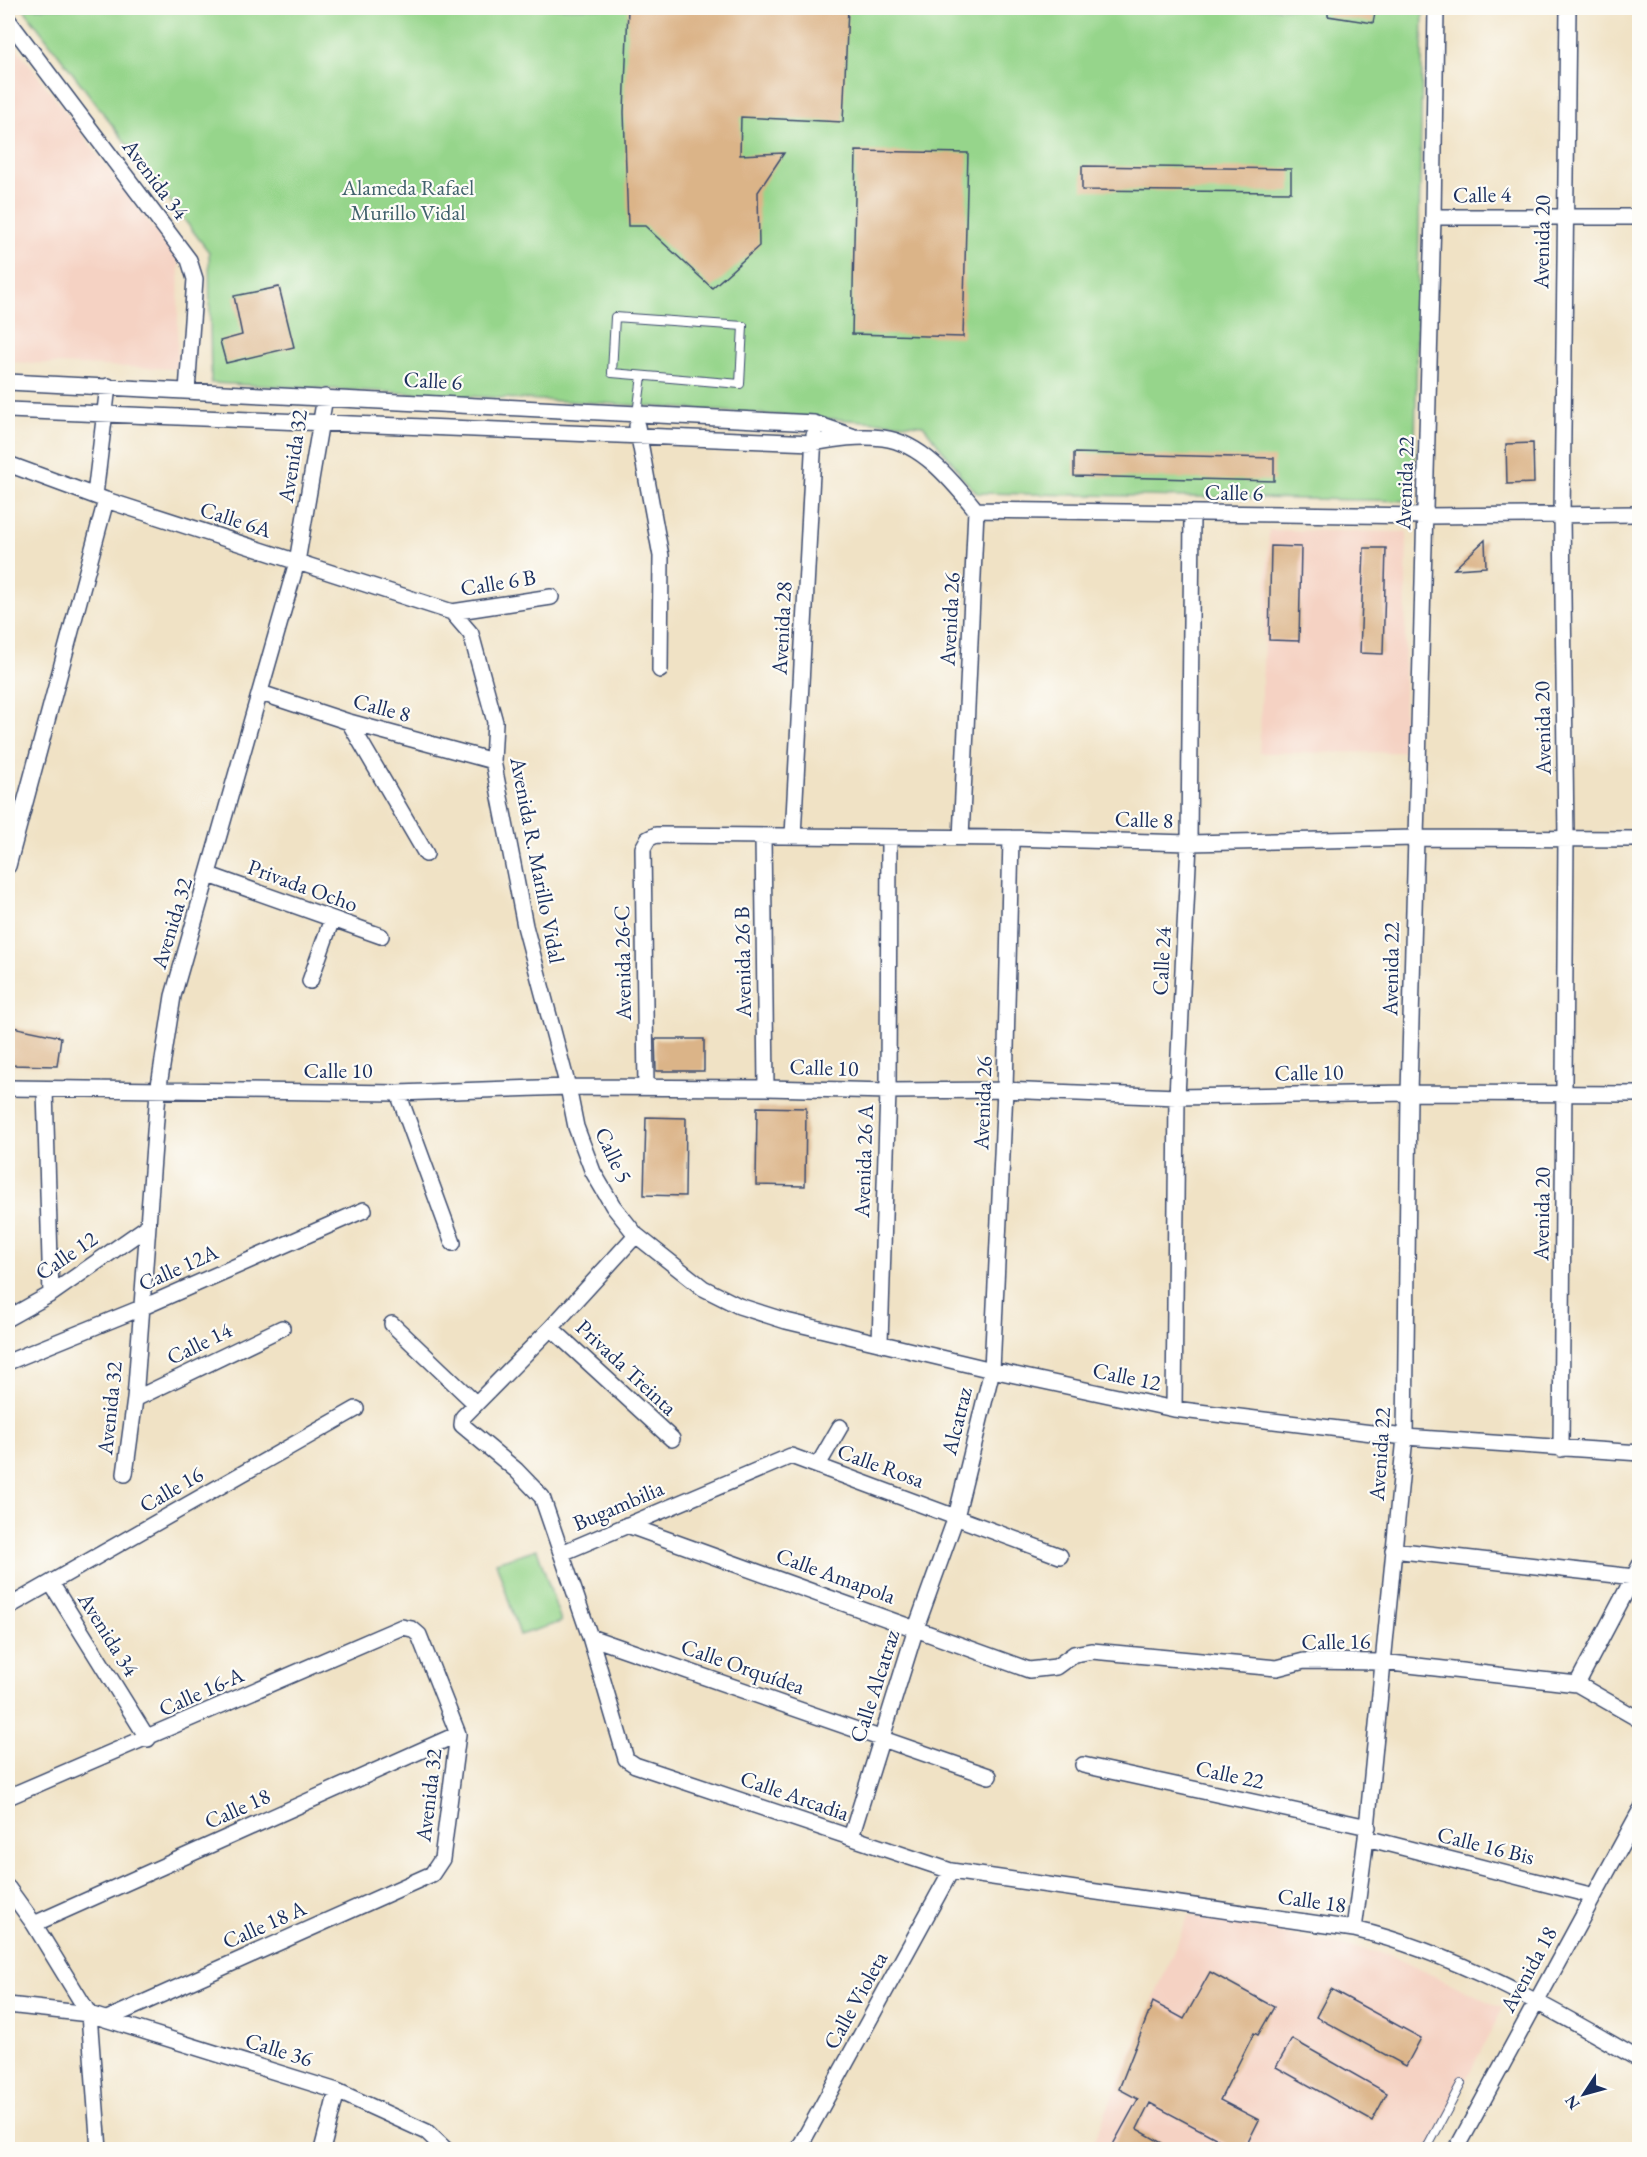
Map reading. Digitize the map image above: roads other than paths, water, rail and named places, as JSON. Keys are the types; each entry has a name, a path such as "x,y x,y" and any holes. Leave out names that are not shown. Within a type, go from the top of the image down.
{"street":[{"name":"Avenida 22","path":"1354,1929 1367,1833 1405,1437 1409,1093 1433,217 1436,8"},
{"name":"Avenida 20","path":"1561,1449 1566,838 1562,514 1563,216 1568,8"},
{"name":"Avenida 34","path":"8,20 189,260 195,279 187,391"},
{"name":"Calle 4","path":"1433,217 1640,217"},
{"name":"Calle 6","path":"8,382 814,423 854,437"},
{"path":"8,866 100,498 108,386"},
{"name":"Avenida 32","path":"125,1474 135,1399 158,1092 173,996 297,562 325,397"},
{"name":"Calle 6","path":"8,410 105,416 320,422 813,442 854,437 885,438 907,447 945,475 976,510 1425,516 1640,514"},
{"path":"637,414 636,436 661,556 660,670"},
{"name":"Avenida 28","path":"793,836 814,423"},
{"name":"Calle 6A","path":"8,464 100,498 452,612"},
{"name":"Avenida 26","path":"962,838 976,510"},
{"name":"Calle 24","path":"1174,1409 1177,1097 1188,843 1192,514"},
{"name":"Calle 6 B","path":"452,612 551,597"},
{"name":"Avenida R. Marillo Vidal","path":"452,612 471,634 495,722 493,761 525,926 568,1087"},
{"name":"Calle 8","path":"261,693 349,722 493,761"},
{"path":"349,722 426,854"},
{"name":"Calle 8","path":"648,839 656,835 793,836 1011,838 1188,843 1416,838 1640,839"},
{"name":"Avenida 26 B","path":"763,836 766,1088"},
{"name":"Avenida 26 A","path":"880,1342 888,1091 889,837"},
{"name":"Avenida 26","path":"992,1370 1005,1090 1011,838"},
{"name":"Avenida 26-C","path":"646,1087 642,848 648,839"},
{"name":"Privada Ocho","path":"209,875 381,936"},
{"path":"310,981 332,919"},
{"name":"Calle 10","path":"8,1089 398,1093 568,1087 646,1087 888,1091 1005,1090 1177,1097 1409,1093 1640,1094"},
{"name":"Calle 5","path":"568,1087 576,1127 593,1172 613,1206 636,1235"},
{"path":"45,1090 51,1294"},
{"path":"398,1093 453,1243"},
{"name":"Calle 12A","path":"8,1362 141,1308 364,1210"},
{"name":"Calle 12","path":"8,1318 51,1294 147,1227"},
{"name":"Privada Treinta","path":"561,1553 542,1497 516,1470 462,1425 463,1417 551,1328 636,1235"},
{"name":"Calle 12","path":"636,1235 703,1288 739,1306 786,1321 992,1370 1174,1409 1405,1437 1640,1453"},
{"path":"392,1324 476,1404"},
{"name":"Calle 14","path":"135,1399 282,1328"},
{"name":"Privada Treinta","path":"551,1328 672,1439"},
{"name":"Alcatraz","path":"956,1516 992,1370"},
{"name":"Calle 16","path":"8,1607 356,1409"},
{"path":"818,1465 840,1427"},
{"name":"Calle Rosa","path":"791,1456 1060,1556"},
{"name":"Bugambilia","path":"626,1759 590,1637 561,1553 791,1456"},
{"name":"Calle Alcatraz","path":"851,1837 916,1628 956,1516"},
{"name":"Calle Amapola","path":"627,1525 1029,1670"},
{"path":"1393,1550 1636,1571 1577,1684"},
{"name":"Avenida 34","path":"51,1583 148,1739"},
{"name":"Calle 16-A","path":"8,1797 148,1739 402,1628 412,1629"},
{"name":"Avenida 32","path":"412,1629 419,1635 458,1734 442,1859 438,1868"},
{"name":"Calle Orquídea","path":"590,1637 989,1776"},
{"name":"Calle 16","path":"1029,1670 1056,1667 1074,1654 1092,1651 1277,1668 1304,1661 1382,1662 1577,1684 1640,1720"},
{"name":"Calle 18","path":"34,1924 458,1734"},
{"name":"Calle Arcadia","path":"626,1759 635,1765 951,1872"},
{"name":"Calle 22","path":"1083,1765 1367,1833"},
{"name":"Avenida 18","path":"1456,2150 1640,1811"},
{"name":"Calle 16 Bis","path":"1367,1833 1594,1896"},
{"name":"Calle 18 A","path":"107,2019 432,1874 438,1868"},
{"name":"Calle 18","path":"951,1872 1354,1929 1394,1938 1536,2000 1640,2060"},
{"name":"Calle Violeta","path":"798,2150 951,1872"},
{"path":"8,1888 34,1924 89,2014 99,2150"},
{"name":"Calle 36","path":"8,2005 89,2014 337,2091 427,2133 442,2148"},
{"path":"322,2150 337,2091"}],"lane":[{"path":"615,317 743,326 740,384 642,376 612,373 615,317"},
{"path":"637,414 642,376"},
{"path":"1426,2150 1461,2084"}],"park label":[{"name":"Alameda Rafael Murillo Vidal","path":"408,200"}]}
